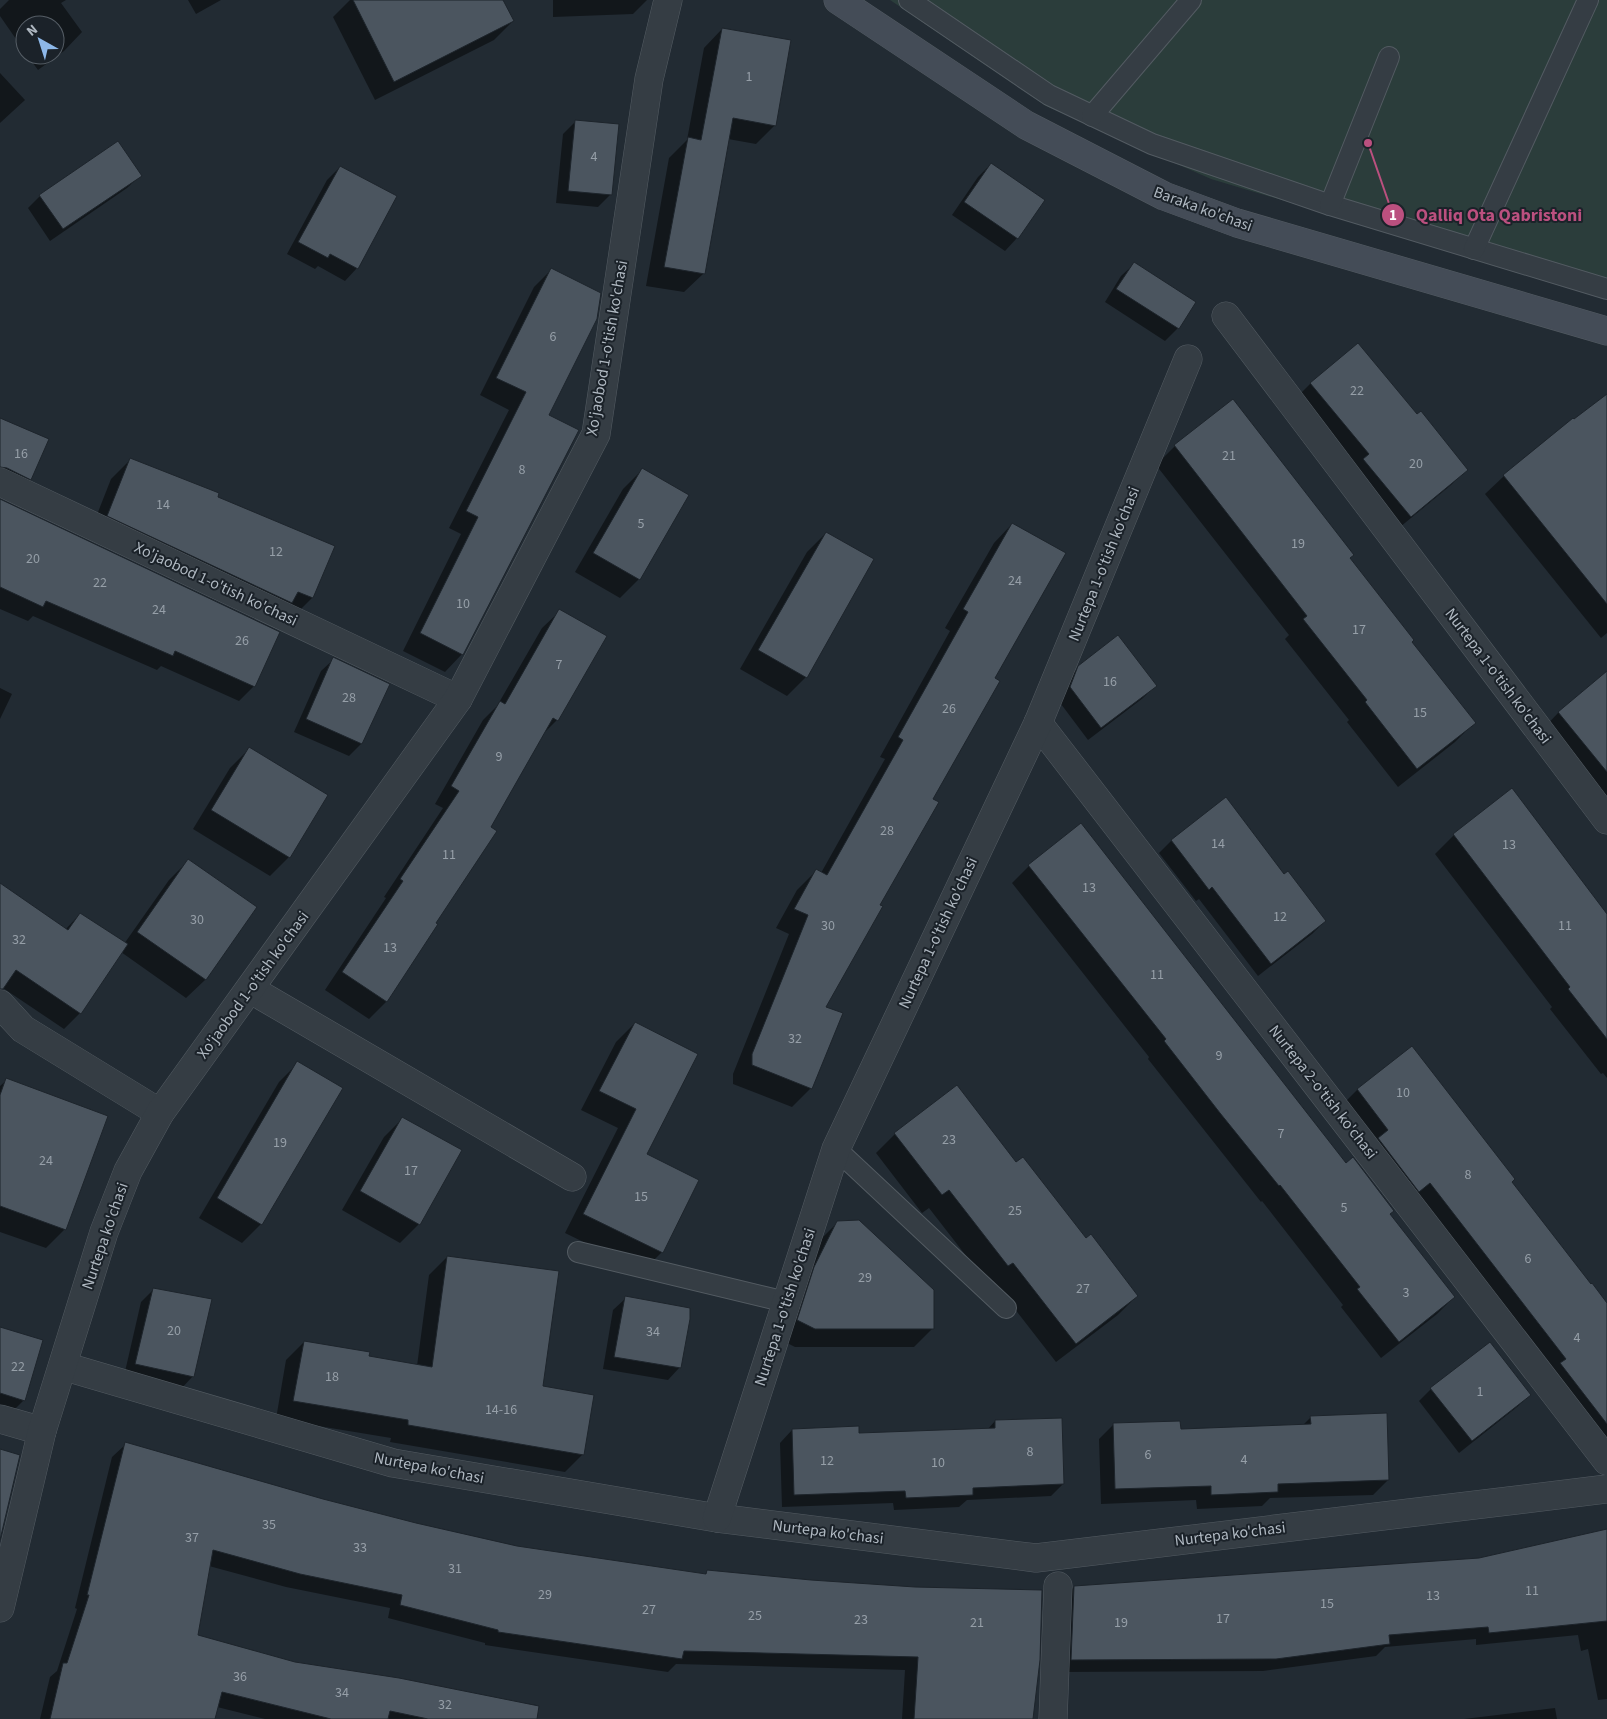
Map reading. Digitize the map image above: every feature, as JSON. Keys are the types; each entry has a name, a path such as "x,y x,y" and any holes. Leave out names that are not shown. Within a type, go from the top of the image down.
{"main road":[{"name":"Baraka ko'chasi","path":"838,0 1026,125 1164,196 1236,223 1607,331"}],"street":[{"name":"Xo'jaobod 1-o'tish ko'chasi","path":"160,1113 458,699 596,434 649,79 668,0"},
{"name":"Nurtepa 1-o'tish ko'chasi","path":"1226,316 1607,820"},
{"name":"Nurtepa 1-o'tish ko'chasi","path":"717,1518 836,1149 1038,723 1188,359"},
{"name":"Xo'jaobod 1-o'tish ko'chasi","path":"0,482 458,699"},
{"name":"Nurtepa 2-o'tish ko'chasi","path":"1038,723 1607,1461"},
{"path":"250,989 572,1177"},
{"path":"0,1004 23,1029 160,1113"},
{"name":"Nurtepa ko'chasi","path":"0,1608 42,1431 104,1232 128,1171 160,1113"},
{"name":"Nurtepa ko'chasi","path":"63,1366 393,1463 717,1518 1036,1558 1607,1489"},
{"path":"0,1419 42,1431"},
{"path":"1052,1719 1058,1586"}],"lane":[{"path":"1092,116 1191,0"},
{"path":"1474,249 1588,0"},
{"path":"918,3 1048,95 1152,144 1330,205 1607,289"},
{"path":"1330,205 1389,57"},
{"path":"836,1149 1006,1308"},
{"path":"578,1252 786,1302"}],"shaded area":[{"path":"890,0 1607,0 1607,297 1211,179 1046,106"}],"building":[{"path":"353,0 503,0 514,21 394,82"},
{"path":"722,28 791,40 776,126 733,118 705,274 664,267 688,137 701,140"},
{"path":"575,120 619,124 612,195 568,191"},
{"path":"118,141 142,176 63,229 39,195"},
{"path":"991,163 1045,200 1018,239 964,202"},
{"path":"340,166 397,196 358,269 330,254 328,258 298,242"},
{"path":"1134,262 1196,302 1179,329 1116,289"},
{"path":"551,268 601,293 597,319 549,415 579,430 463,655 420,633 478,517 466,511 526,392 496,378"},
{"path":"1358,343 1417,414 1421,411 1468,470 1411,517 1363,459 1369,454 1310,383"},
{"path":"1607,394 1607,604 1503,475 1573,418"},
{"path":"1233,399 1354,555 1350,558 1414,640 1412,642 1476,723 1417,769 1365,702 1367,700 1303,619 1307,616 1174,445"},
{"path":"0,418 49,439 31,480 7,468 0,467"},
{"path":"130,458 219,493 218,497 335,546 313,598 298,592 292,603 107,516"},
{"path":"642,468 689,495 640,580 593,553"},
{"path":"0,499 280,632 255,687 175,651 173,656 46,601 43,607 0,587"},
{"path":"1012,523 1066,553 995,678 1000,681 933,799 939,802 880,905 883,906 826,1007 843,1013 812,1089 752,1065 752,1054 808,915 794,909 816,869 827,875 903,740 898,737 968,612 963,609"},
{"path":"826,532 874,559 807,678 758,650"},
{"path":"559,609 607,636 558,721 553,718 491,827 497,831 436,923 438,924 387,1002 342,972 403,881 400,879 459,791 451,786 500,701 505,704"},
{"path":"1118,635 1157,686 1101,728 1070,687 1078,666"},
{"path":"333,657 390,684 362,744 306,719"},
{"path":"1607,671 1607,772 1558,712"},
{"path":"249,747 328,795 290,858 211,810"},
{"path":"1512,788 1607,914 1607,1039 1568,989 1570,987 1453,834"},
{"path":"1226,797 1284,874 1288,871 1326,921 1271,964 1212,887 1209,890 1171,840"},
{"path":"1081,823 1346,1163 1353,1157 1394,1211 1390,1214 1455,1297 1399,1342 1357,1289 1360,1287 1280,1185 1220,1113 1164,1041 1166,1039 1028,865"},
{"path":"188,859 257,907 206,980 137,932"},
{"path":"0,883 68,930 80,913 128,944 81,1014 16,970 3,989 0,989"},
{"path":"635,1022 698,1054 647,1154 699,1180 663,1253 583,1214 636,1109 599,1091"},
{"path":"1412,1046 1515,1179 1512,1182 1607,1303 1607,1424 1560,1363 1566,1359 1430,1183 1419,1192 1378,1138 1388,1130 1357,1089"},
{"path":"297,1061 343,1088 262,1225 217,1198"},
{"path":"6,1078 108,1116 66,1230 0,1206 0,1095"},
{"path":"957,1085 1016,1162 1023,1157 1086,1238 1091,1234 1138,1296 1076,1344 1013,1263 1008,1266 949,1190 942,1195 894,1133"},
{"path":"402,1117 462,1150 420,1225 360,1191"},
{"path":"859,1220 934,1290 934,1329 815,1329 797,1320 814,1267 837,1221"},
{"path":"447,1256 559,1271 543,1386 594,1395 584,1455 408,1425 408,1420 293,1401 304,1341 370,1352 369,1356 432,1367"},
{"path":"153,1288 212,1299 194,1377 135,1364"},
{"path":"625,1296 690,1308 690,1319 681,1368 614,1357"},
{"path":"0,1327 43,1340 25,1401 0,1393"},
{"path":"1490,1342 1531,1395 1472,1441 1430,1388"},
{"path":"1387,1413 1389,1480 1278,1484 1278,1492 1211,1495 1211,1486 1115,1489 1113,1423 1180,1421 1181,1429 1311,1424 1310,1416"},
{"path":"1062,1418 1064,1484 973,1488 973,1495 906,1498 905,1491 794,1495 792,1429 859,1426 859,1433 995,1428 995,1420"},
{"path":"125,1442 323,1499 517,1546 706,1574 707,1570 915,1587 1042,1590 1040,1660 1033,1719 914,1719 918,1657 684,1651 682,1659 498,1632 498,1630 400,1605 402,1595 300,1574 213,1550 198,1635 295,1662 399,1678 539,1706 537,1719 428,1719 390,1711 388,1719 331,1719 222,1692 215,1719 50,1719 63,1663 67,1663 89,1595 87,1595"},
{"path":"0,1449 20,1455 0,1540"},
{"path":"1607,1529 1607,1621 1489,1633 1488,1627 1389,1635 1390,1644 1276,1659 1071,1660 1074,1586 1479,1558"}],"place":[{"name":"Qalliq Ota Qabristoni","path":"1368,143"}]}
